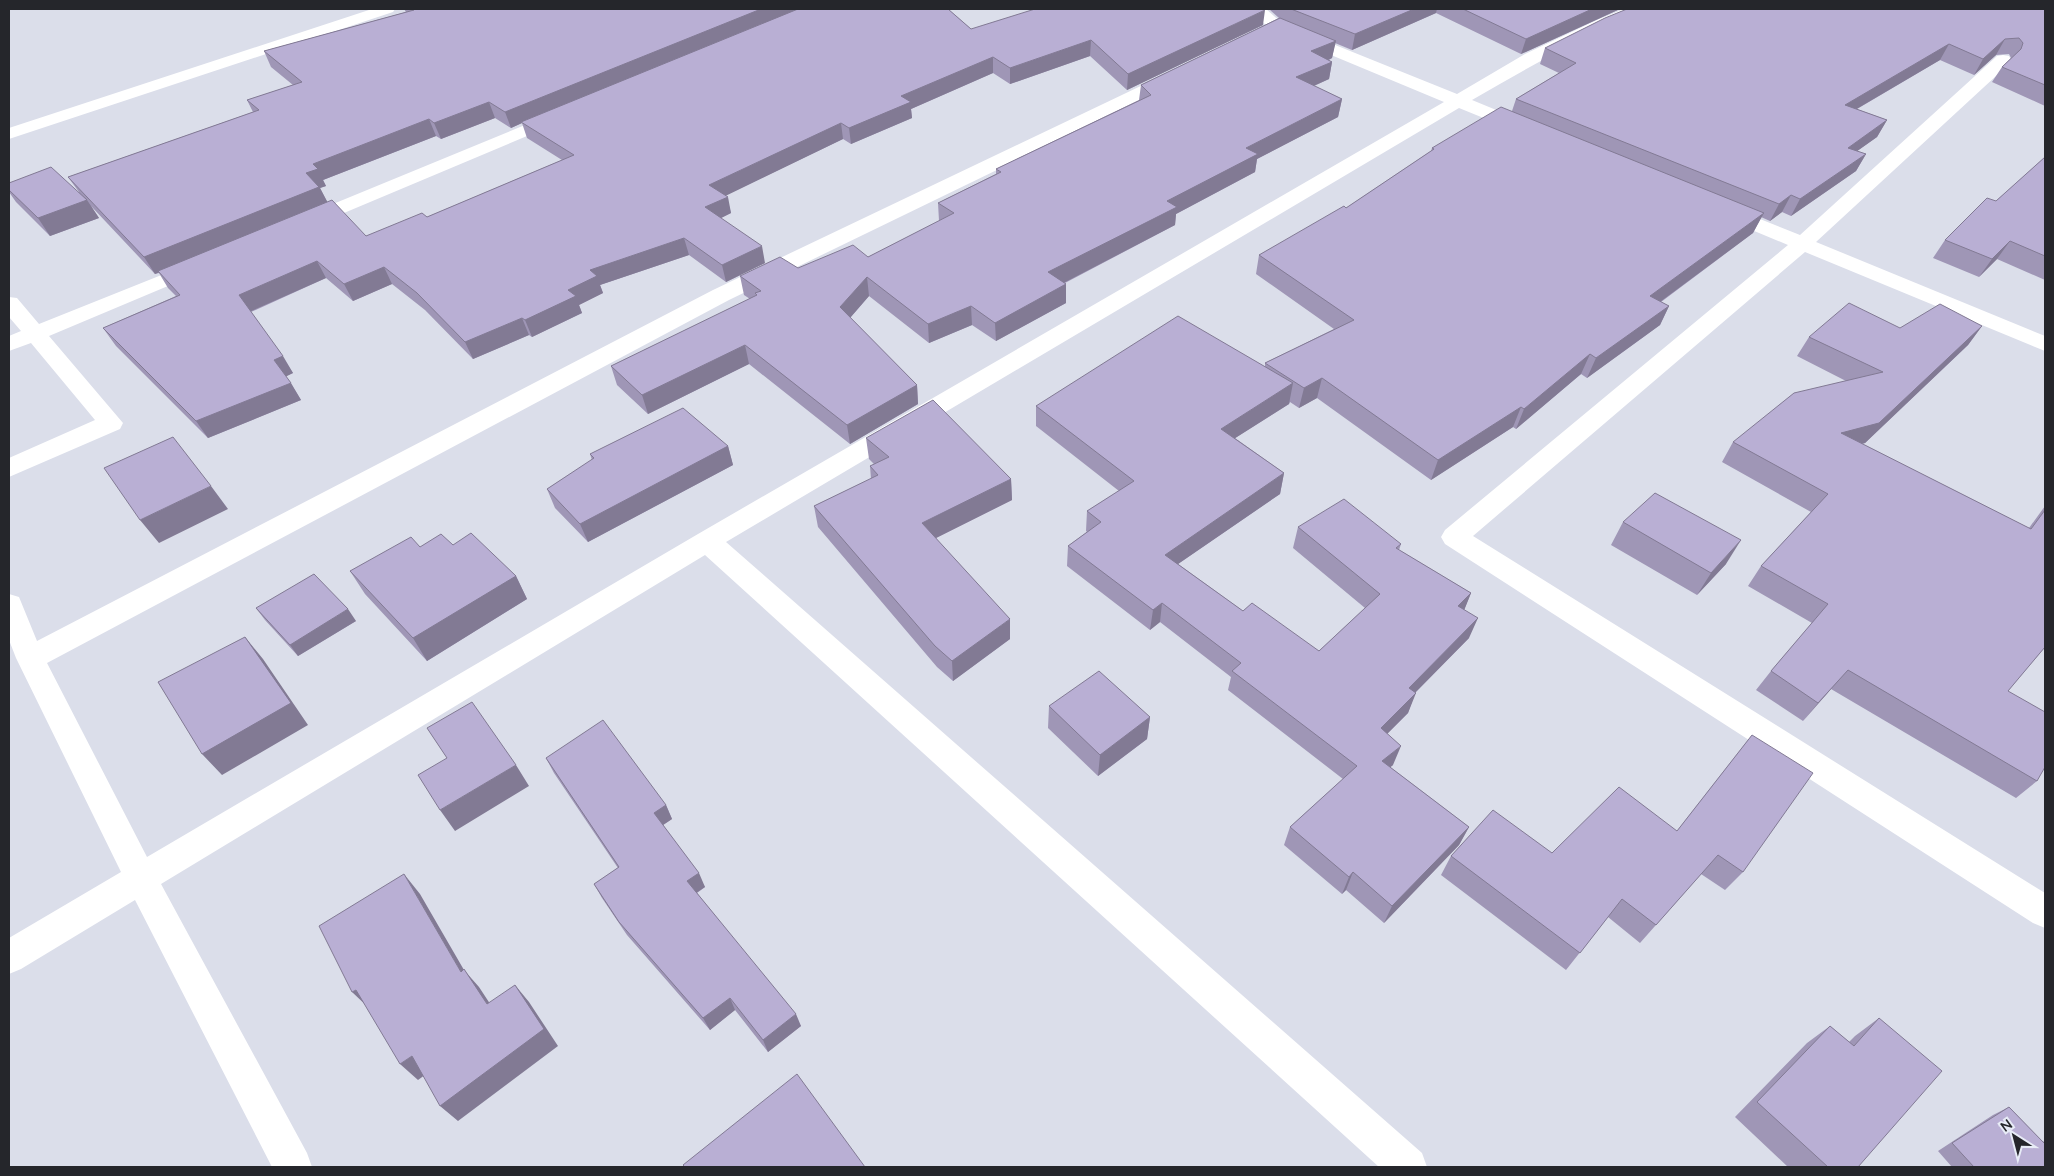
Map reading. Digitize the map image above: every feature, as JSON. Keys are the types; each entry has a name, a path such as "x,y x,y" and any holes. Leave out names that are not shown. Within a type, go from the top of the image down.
{"street":[{"path":"9,134 387,9"},
{"path":"1257,9 1268,31 1460,101 1541,135"},
{"path":"9,957 707,541 1531,58 1603,23 1638,9"},
{"path":"2003,60 1802,244 1454,537 2045,912"},
{"path":"30,658 721,295 1196,66"},
{"path":"293,227 579,108"},
{"path":"1703,202 2045,344"},
{"path":"9,344 219,258"},
{"path":"9,303 111,423 9,468"},
{"path":"707,541 1408,1167"},
{"path":"9,605 30,658 140,879 293,1167"}],"building":[{"path":"412,9 761,9 505,112 489,102 434,123 429,119 313,164 318,169 306,173 319,187 144,257 68,177 259,110 247,100 302,82 264,51 414,10"},
{"path":"798,9 948,9 971,29 1035,9 1265,10 1128,74 1091,40 1010,68 993,57 901,96 911,102 849,128 841,123 709,185 728,197 705,207 762,246 722,265 684,238 590,270 597,276 568,290 576,296 525,320 522,318 465,342 417,293 384,267 344,284 317,261 239,295 283,356 274,360 291,383 196,421 103,328 180,295 158,271 332,200 366,236 422,213 427,217 574,155 521,122"},
{"path":"1291,9 1414,9 1355,34"},
{"path":"1463,9 1592,9 1526,39"},
{"path":"1627,9 2045,9 2045,85 2002,67 2021,49 2023,43 2019,38 2005,39 1983,59 1949,44 1845,105 1887,120 1848,148 1866,154 1800,199 1791,195 1779,204 1516,99 1576,63 1545,48"},
{"path":"1280,18 1336,41 1311,51 1332,62 1296,77 1342,99 1246,148 1258,154 1167,201 1177,207 1048,272 1066,284 995,323 971,306 928,324 867,277 840,307 917,385 847,425 745,345 642,395 611,366 757,295 755,293 761,291 740,276 780,257 798,268 853,245 868,257 954,213 938,203 1001,172 996,169 1151,95 1141,85"},
{"path":"1501,107 1764,213 1650,296 1669,306 1596,358 1590,354 1524,409 1521,407 1438,460 1322,378 1304,388 1265,363 1354,320 1259,255 1344,206 1346,208 1434,149 1432,148"},
{"path":"2045,157 2045,256 2010,241 1992,259 1945,240 1987,198 1996,201"},
{"path":"51,167 87,200 38,218 9,190 9,183"},
{"path":"1849,303 1900,328 1940,304 1982,326 1879,423 1841,433 2031,529 2045,510 2045,647 2008,691 2045,712 2045,767 2037,781 1848,670 1818,703 1771,671 1828,604 1761,566 1828,494 1733,442 1794,393 1883,372 1809,337"},
{"path":"1178,316 1293,383 1221,429 1284,473 1165,555 1243,611 1252,603 1319,651 1380,594 1298,527 1344,499 1401,544 1396,548 1471,593 1458,606 1478,618 1409,688 1416,693 1381,728 1401,746 1382,761 1469,827 1392,906 1353,872 1349,877 1290,827 1357,766 1232,671 1241,663 1162,603 1153,610 1068,546 1101,522 1087,511 1134,481 1036,406"},
{"path":"933,400 1011,479 922,523 1010,619 952,661 935,646 814,506 878,475 870,466 889,457 866,438"},
{"path":"683,408 728,446 580,524 547,489 594,458 590,454"},
{"path":"173,437 211,486 140,520 104,468"},
{"path":"1655,493 1741,540 1711,573 1623,522"},
{"path":"471,533 516,576 413,638 350,571 411,537 420,547 441,534 453,545"},
{"path":"314,574 348,609 290,645 256,608"},
{"path":"245,637 291,703 202,754 158,682"},
{"path":"1099,671 1150,717 1100,755 1049,706"},
{"path":"472,702 516,765 440,810 418,775 447,758 427,728"},
{"path":"603,720 666,805 654,813 699,873 687,881 796,1014 763,1040 730,998 703,1018 619,922 594,884 619,867 546,758"},
{"path":"1752,735 1813,773 1743,872 1718,855 1656,925 1622,899 1580,953 1451,856 1493,810 1552,853 1619,787 1677,831"},
{"path":"404,874 461,972 464,969 487,1004 515,985 544,1029 440,1106 412,1056 400,1064 356,990 352,992 319,926"},
{"path":"1879,1018 1942,1071 1858,1167 1828,1167 1757,1102 1830,1026 1854,1046"},
{"path":"797,1074 865,1167 685,1167 683,1165"},
{"path":"2009,1107 2045,1142 2045,1167 1974,1167 1952,1143"}]}
